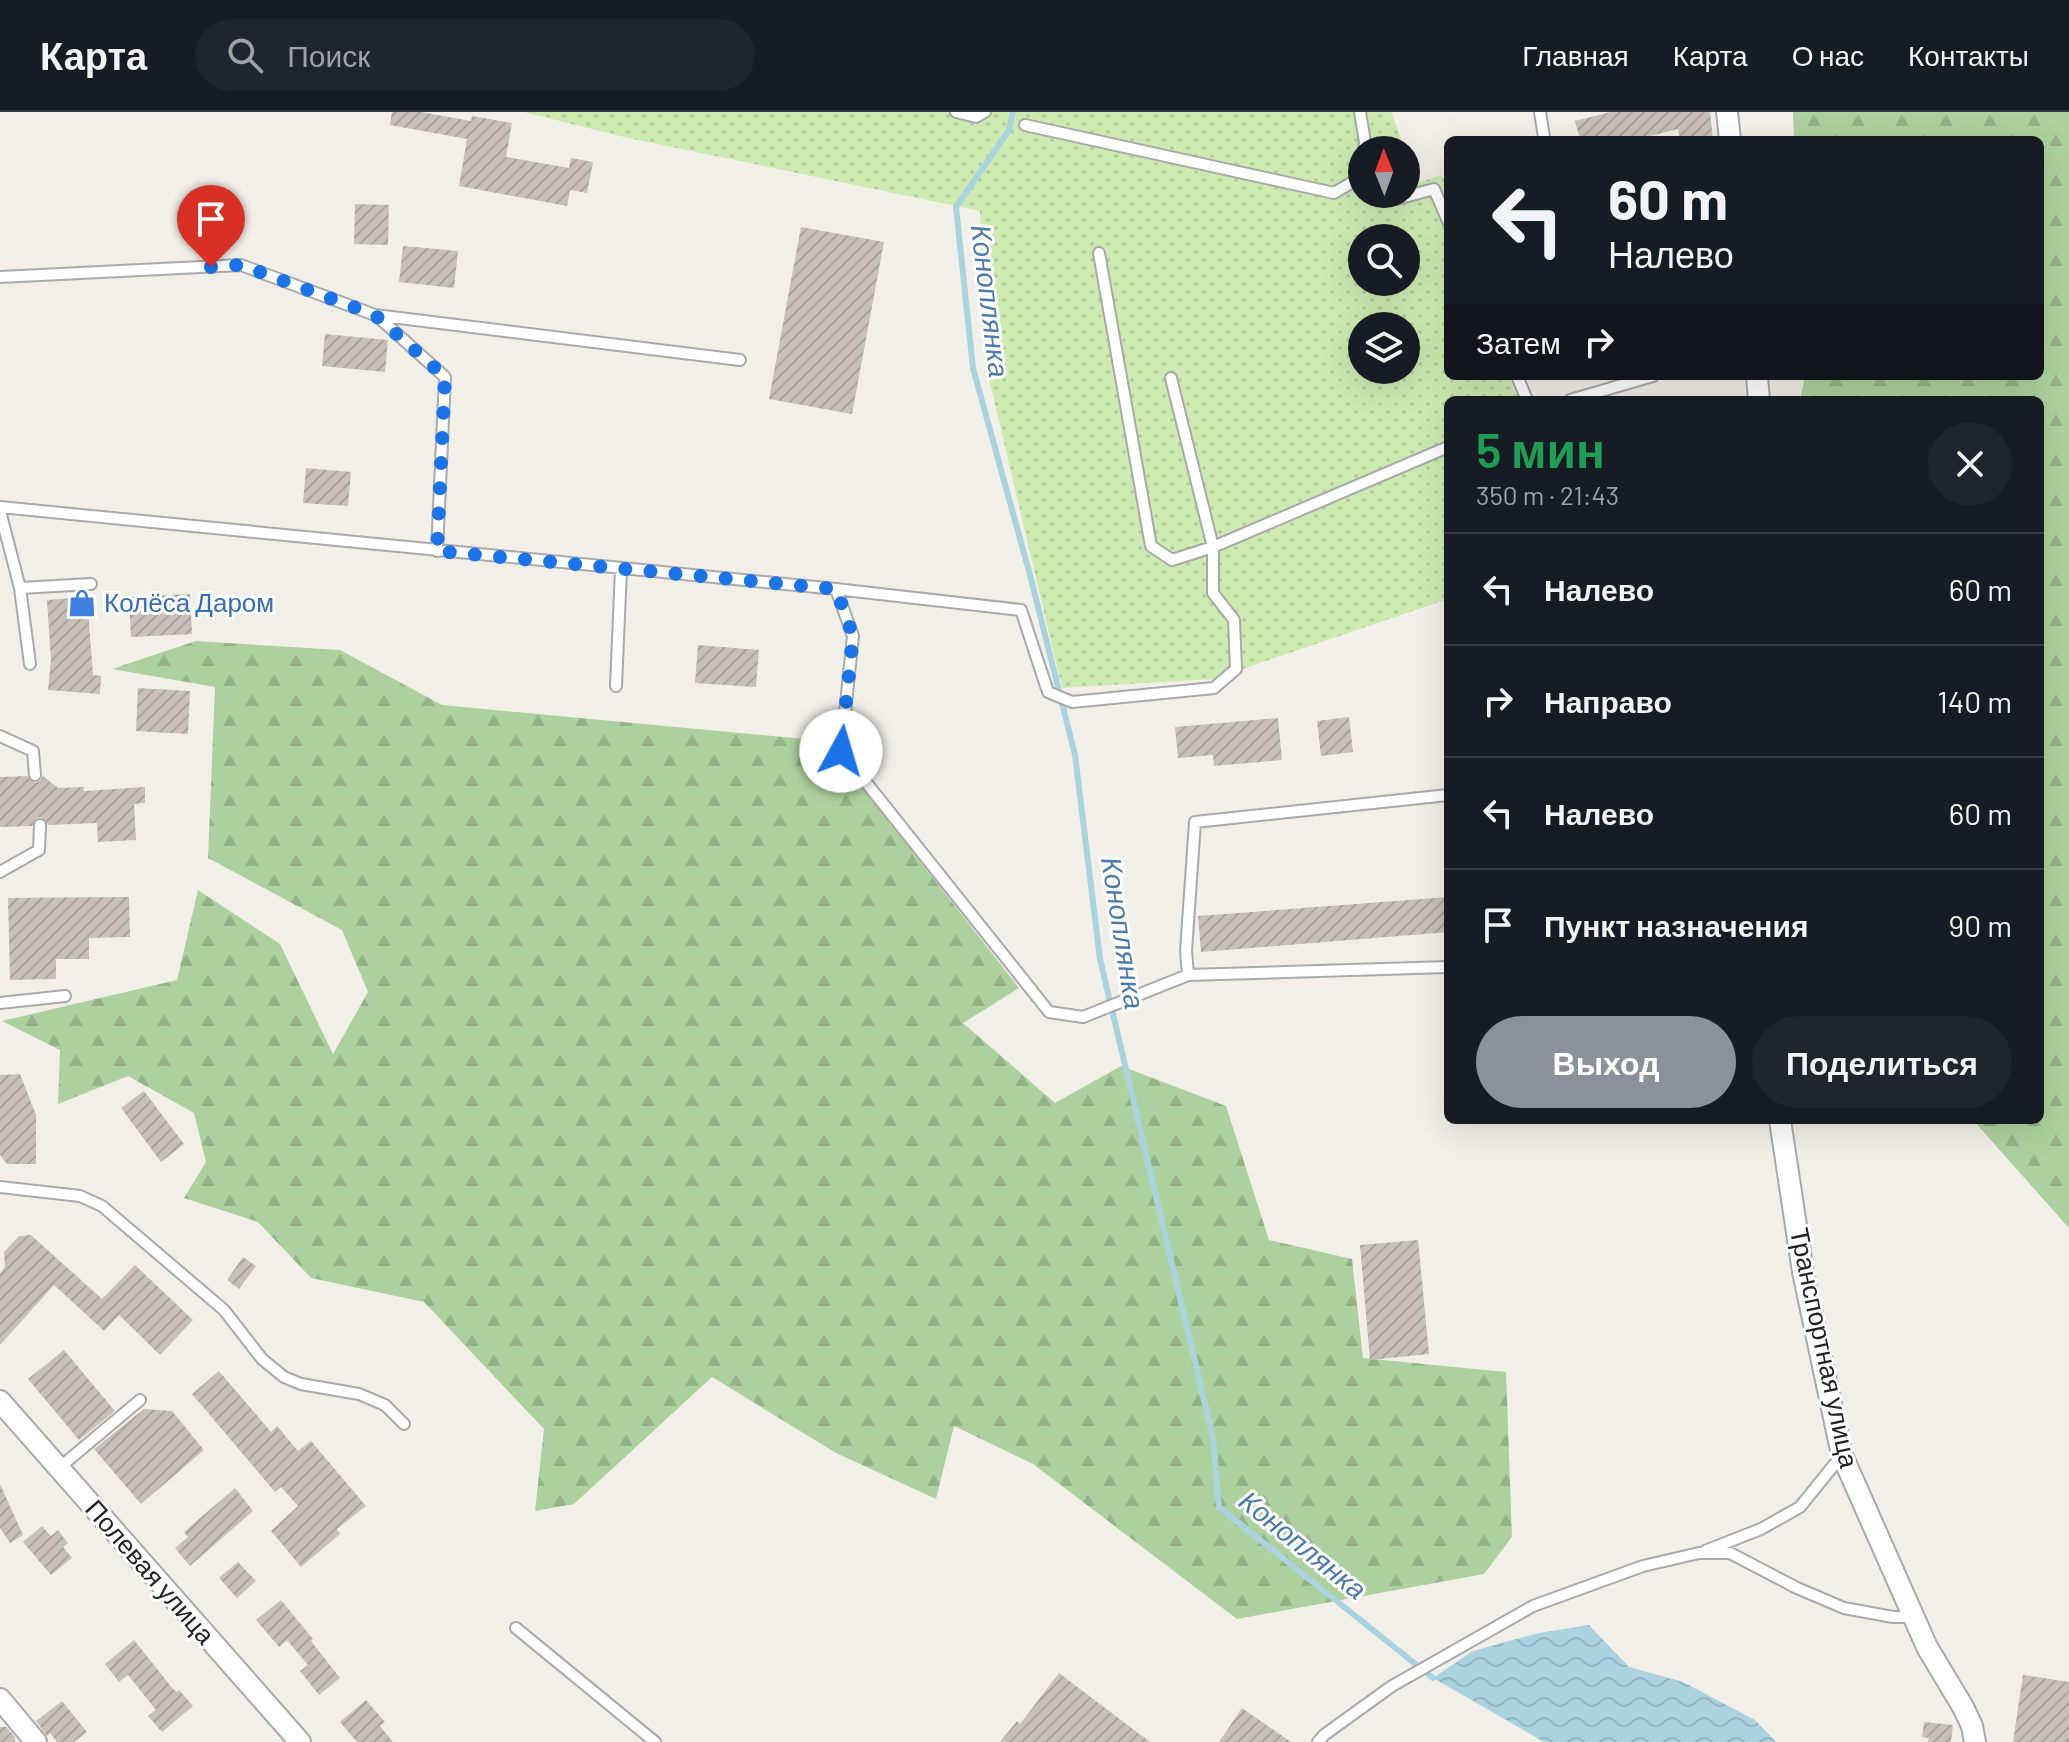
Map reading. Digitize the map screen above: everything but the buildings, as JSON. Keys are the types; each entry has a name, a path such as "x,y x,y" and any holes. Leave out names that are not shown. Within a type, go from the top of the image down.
{"street":[{"path":"1727,112 1730,136"},
{"name":"Транспортная улица","path":"1781,1124 1803,1272 1842,1455 1927,1647 1972,1726 1975,1742"},
{"name":"Полевая улица","path":"0,1401 300,1742"},
{"path":"0,1699 36,1742"}],"lane":[{"path":"956,112 976,117 985,112"},
{"path":"1360,112 1364,136"},
{"path":"1540,112 1544,136"},
{"path":"1025,125 1334,193 1348,186"},
{"path":"1420,193 1434,189 1444,212"},
{"path":"1099,253 1151,546 1172,560 1213,547 1444,449"},
{"path":"0,277 241,265 375,315 740,360"},
{"path":"375,315 445,377 437,551"},
{"path":"30,664 20,588 0,509 836,589 1021,610 1048,692 1072,702 1214,688 1236,669 1234,620 1213,593 1213,547 1171,378"},
{"path":"1584,396 1639,380"},
{"path":"616,686 621,569"},
{"path":"20,588 91,584"},
{"path":"836,589 853,636 841,751 1049,1012 1083,1017 1188,975 1444,967"},
{"path":"0,736 33,751 35,775"},
{"path":"1188,975 1186,951 1195,822 1444,795"},
{"path":"0,872 39,850 40,825"},
{"path":"0,1003 65,996"},
{"path":"0,1187 80,1196 102,1206 224,1310 262,1359 284,1377 301,1384 359,1394 385,1405 404,1424"},
{"path":"59,1469 140,1400"},
{"path":"1318,1742 1392,1686 1533,1606 1643,1566 1699,1553 1761,1529 1800,1507 1842,1455"},
{"path":"1699,1553 1730,1553 1797,1588 1844,1608 1893,1617 1913,1617"},
{"path":"516,1628 655,1742"}],"green space":[{"path":"524,112 1391,112 1400,136 1348,136 1348,208 1420,208 1420,182 1442,175 1444,380 1510,380 1517,396 1444,396 1444,600 1213,679 1062,688 985,362 980,211 624,137"},
{"path":"1793,112 2069,112 2069,1228 1977,1124 2044,1124 2044,396 1801,396 1804,380 2044,380 2044,136 1794,136"},
{"path":"196,641 340,650 442,705 826,741 1019,988 963,1023 1055,1103 1121,1066 1226,1106 1269,1240 1352,1259 1363,1358 1506,1372 1512,1537 1484,1574 1237,1619 1033,1464 954,1426 936,1499 836,1453 712,1377 574,1504 535,1511 544,1429 424,1302 311,1278 258,1222 184,1198 206,1162 194,1113 128,1076 58,1104 60,1050 2,1021 177,980 198,890 280,944 333,1054 368,992 342,930 208,858 215,687 112,669"}],"water":[{"path":"1589,1625 1629,1667 1683,1682 1755,1720 1776,1742 1544,1742 1433,1678 1473,1651 1539,1633"}],"waterway":[{"name":"Коноплянка","path":"1013,112 1009,130 956,207 973,368 1075,755 1100,959 1213,1438 1219,1507 1433,1678"}],"place":[{"name":"Колёса Даром","path":"82,603"}],"route":[{"path":"211,267 241,265 375,315 445,377 437,551 836,589 853,636 841,751"}]}
